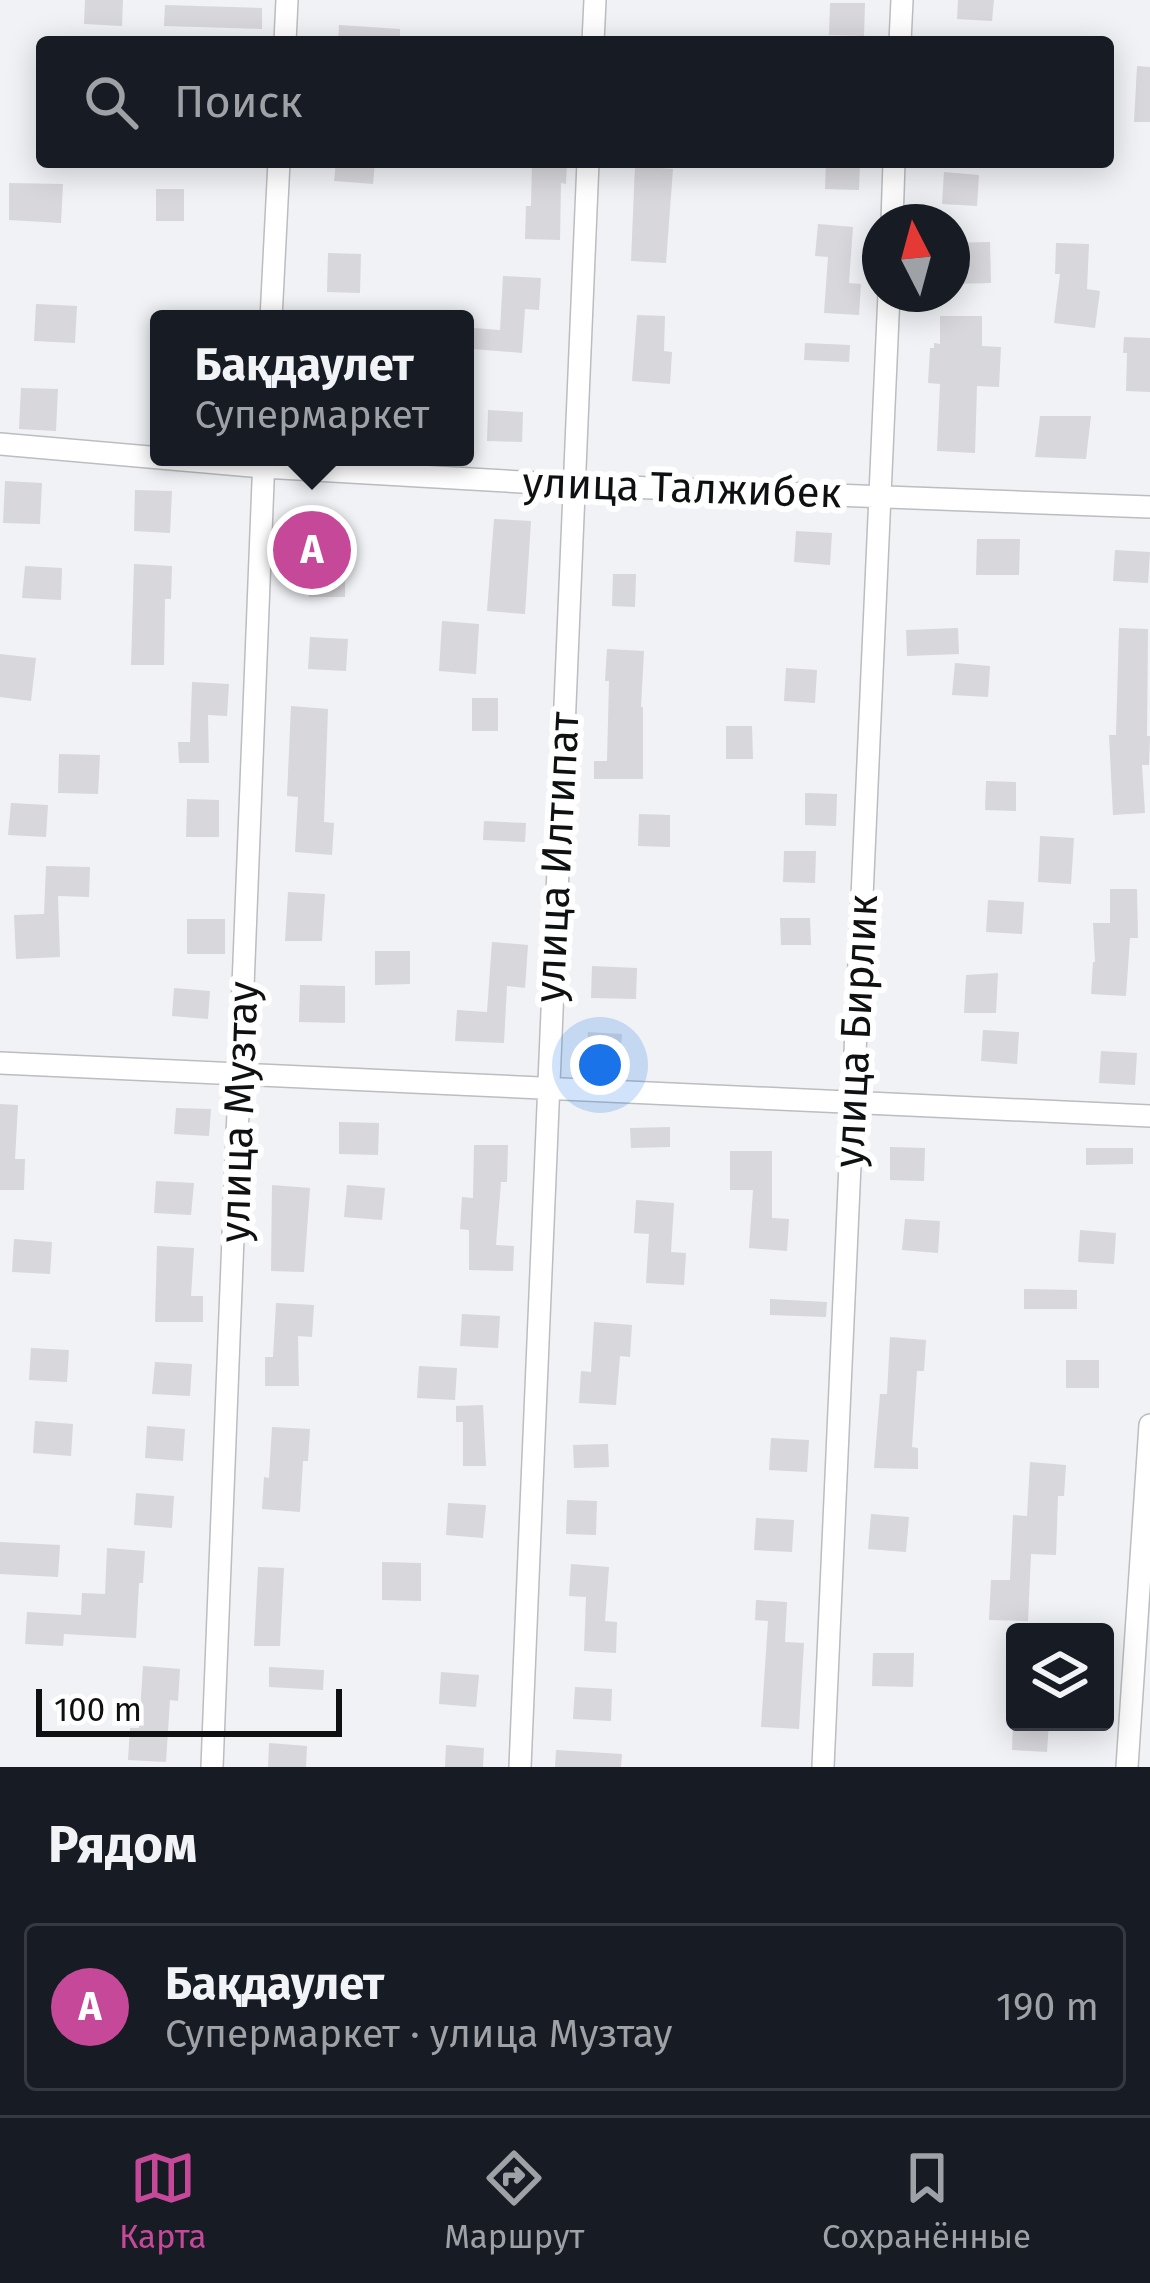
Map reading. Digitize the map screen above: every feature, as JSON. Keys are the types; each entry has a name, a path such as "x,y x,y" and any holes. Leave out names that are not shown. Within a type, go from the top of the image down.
{"street":[{"path":"285,36 287,0"},
{"path":"593,36 595,0"},
{"path":"900,36 902,0"},
{"path":"271,310 279,168"},
{"name":"улица Илтипат","path":"520,1767 588,168"},
{"path":"893,204 895,168"},
{"name":"улица Бирлик","path":"823,1767 888,312"},
{"name":"улица Талжибек","path":"0,444 150,454"},
{"name":"улица Музтау","path":"212,1767 264,466"},
{"name":"улица Талжибек","path":"318,466 573,485 1150,507"},
{"path":"0,1063 1150,1116"},
{"path":"1126,1767 1150,1425"}],"building":[{"path":"85,0 123,0 122,26 84,24"},
{"path":"958,0 994,0 992,21 957,19"},
{"path":"830,3 865,3 864,36 829,35"},
{"path":"165,5 262,8 262,29 164,26"},
{"path":"339,25 400,29 400,36 338,36"},
{"path":"1137,66 1150,67 1150,122 1134,122"},
{"path":"335,168 374,168 373,184 334,181"},
{"path":"532,168 567,168 566,184 561,183 560,240 525,239 526,206 531,206"},
{"path":"635,168 673,169 666,263 631,261"},
{"path":"826,168 860,168 859,190 825,189"},
{"path":"944,172 979,175 977,206 942,204"},
{"path":"9,183 63,184 61,223 9,220"},
{"path":"156,189 184,189 184,221 156,221"},
{"path":"818,224 853,227 849,283 861,284 859,315 824,313 828,257 815,256"},
{"path":"990,242 991,283 970,284 970,243"},
{"path":"1056,243 1089,244 1087,289 1100,291 1095,328 1054,323 1060,274 1055,274"},
{"path":"328,253 361,254 360,293 327,292"},
{"path":"503,276 541,278 539,310 525,309 522,353 474,349 474,328 500,330"},
{"path":"36,304 77,306 75,343 34,341"},
{"path":"637,315 665,316 664,351 672,352 670,384 632,381"},
{"path":"940,316 982,316 982,346 1001,347 999,387 977,386 975,453 937,451 940,384 928,383 930,348 940,344"},
{"path":"1124,337 1150,338 1150,392 1126,391"},
{"path":"805,343 850,345 849,362 804,360"},
{"path":"21,388 58,389 56,431 19,429"},
{"path":"488,410 523,412 522,442 487,441"},
{"path":"1040,416 1091,416 1086,459 1035,457"},
{"path":"5,481 42,483 40,524 3,523"},
{"path":"135,490 172,491 170,533 134,531"},
{"path":"494,519 531,521 525,614 487,611"},
{"path":"796,531 832,533 830,565 794,562"},
{"path":"977,539 1020,539 1019,575 976,575"},
{"path":"1115,550 1150,552 1148,583 1113,581"},
{"path":"309,563 345,564 345,597 309,597"},
{"path":"134,564 172,566 171,599 165,599 164,665 131,665"},
{"path":"25,566 62,568 61,600 22,598"},
{"path":"613,574 636,574 635,607 612,606"},
{"path":"442,621 479,624 476,674 439,671"},
{"path":"958,628 959,654 907,656 906,630"},
{"path":"1119,628 1148,629 1150,736 1149,765 1142,765 1145,813 1113,815 1109,735 1116,735"},
{"path":"310,637 348,639 346,671 308,669"},
{"path":"607,649 644,651 643,779 594,779 594,761 607,761"},
{"path":"0,654 36,658 31,701 0,697"},
{"path":"955,663 990,666 988,697 952,695"},
{"path":"786,668 817,670 815,703 784,701"},
{"path":"192,682 229,684 227,716 208,715 209,763 179,763 178,742 190,742"},
{"path":"472,698 498,698 498,731 472,731"},
{"path":"291,706 328,709 324,822 334,823 332,855 295,852 298,797 287,796"},
{"path":"726,726 752,726 753,759 726,759"},
{"path":"59,754 100,755 98,794 58,793"},
{"path":"986,781 1016,782 1016,811 985,810"},
{"path":"805,793 837,794 836,826 805,825"},
{"path":"187,799 219,800 219,837 186,837"},
{"path":"11,803 48,805 46,837 8,835"},
{"path":"639,814 670,815 670,847 638,846"},
{"path":"484,821 526,823 525,842 483,840"},
{"path":"1040,836 1074,838 1071,884 1038,882"},
{"path":"784,851 816,851 815,883 783,882"},
{"path":"46,866 90,867 89,897 58,896 60,957 16,959 14,915 44,914"},
{"path":"1110,889 1137,889 1138,938 1130,938 1126,996 1091,994 1093,923 1110,923"},
{"path":"288,892 325,894 322,941 285,941"},
{"path":"988,900 1024,902 1022,934 986,932"},
{"path":"780,918 810,918 811,945 781,945"},
{"path":"187,919 225,919 225,954 187,954"},
{"path":"492,942 528,945 525,988 507,986 504,1043 455,1041 457,1010 487,1012"},
{"path":"375,951 410,951 410,984 375,985"},
{"path":"592,966 637,968 636,999 591,998"},
{"path":"998,973 996,1013 964,1013 966,975"},
{"path":"300,985 345,986 345,1023 299,1022"},
{"path":"174,988 210,991 208,1019 172,1016"},
{"path":"983,1030 1019,1032 1017,1064 981,1061"},
{"path":"588,1032 622,1034 620,1061 586,1059"},
{"path":"1101,1051 1137,1053 1135,1085 1099,1083"},
{"path":"0,1104 18,1105 15,1159 25,1159 24,1190 0,1190"},
{"path":"176,1108 211,1109 209,1136 174,1134"},
{"path":"339,1122 379,1123 378,1155 339,1154"},
{"path":"670,1127 670,1147 631,1148 630,1128"},
{"path":"474,1145 508,1145 496,1245 514,1246 513,1271 469,1270 469,1230 460,1229 462,1197 473,1198"},
{"path":"890,1147 925,1148 924,1181 890,1180"},
{"path":"1086,1148 1133,1148 1133,1164 1086,1165"},
{"path":"730,1151 772,1151 772,1218 789,1219 787,1251 749,1248 753,1190 730,1190"},
{"path":"156,1181 194,1183 191,1215 154,1213"},
{"path":"272,1185 310,1188 304,1272 271,1271"},
{"path":"347,1185 385,1188 382,1220 344,1217"},
{"path":"636,1200 674,1203 671,1252 686,1253 684,1285 646,1283 649,1234 634,1233"},
{"path":"905,1219 940,1221 938,1253 902,1250"},
{"path":"1080,1230 1116,1233 1114,1264 1078,1262"},
{"path":"14,1239 52,1242 50,1274 12,1272"},
{"path":"157,1246 194,1248 191,1296 203,1296 203,1322 155,1322"},
{"path":"1024,1289 1077,1290 1077,1309 1024,1309"},
{"path":"770,1299 827,1302 826,1317 770,1315"},
{"path":"276,1303 314,1305 312,1337 298,1336 299,1386 265,1386 265,1357 273,1357"},
{"path":"462,1314 500,1316 498,1348 460,1346"},
{"path":"594,1322 632,1325 630,1357 620,1356 616,1405 579,1403 581,1371 591,1372"},
{"path":"890,1337 926,1340 924,1371 917,1371 912,1447 918,1448 918,1469 874,1468 880,1394 887,1394"},
{"path":"31,1348 69,1350 67,1382 29,1380"},
{"path":"1066,1360 1099,1360 1099,1388 1066,1388"},
{"path":"155,1362 192,1364 190,1396 152,1394"},
{"path":"419,1366 457,1368 455,1400 417,1398"},
{"path":"483,1405 486,1466 463,1466 463,1422 456,1422 456,1406"},
{"path":"35,1421 73,1424 71,1456 33,1453"},
{"path":"147,1426 185,1429 183,1461 145,1458"},
{"path":"272,1427 310,1429 300,1512 262,1509"},
{"path":"771,1438 809,1440 807,1472 769,1470"},
{"path":"608,1444 609,1467 574,1468 573,1445"},
{"path":"1030,1462 1066,1465 1064,1496 1058,1496 1056,1555 1031,1554 1028,1621 989,1620 991,1580 1010,1580 1013,1515 1027,1516"},
{"path":"136,1493 174,1496 172,1528 134,1525"},
{"path":"567,1500 597,1501 596,1535 566,1534"},
{"path":"448,1503 486,1505 483,1538 446,1535"},
{"path":"871,1514 909,1517 906,1552 868,1549"},
{"path":"756,1518 794,1520 792,1552 754,1550"},
{"path":"0,1542 60,1545 58,1577 0,1574"},
{"path":"107,1548 145,1551 136,1638 64,1634 63,1646 25,1644 27,1612 81,1615 82,1593 105,1594"},
{"path":"382,1562 421,1563 421,1601 382,1600"},
{"path":"571,1564 609,1567 605,1621 617,1622 616,1653 584,1651 586,1597 569,1596"},
{"path":"258,1567 284,1568 280,1646 254,1646"},
{"path":"756,1600 787,1602 785,1642 804,1643 799,1729 761,1727 768,1621 755,1620"},
{"path":"873,1653 914,1653 913,1687 872,1686"},
{"path":"143,1666 180,1669 178,1701 170,1700 166,1762 128,1760 130,1728 139,1728"},
{"path":"269,1667 324,1670 323,1690 269,1687"},
{"path":"441,1672 479,1675 476,1707 439,1704"},
{"path":"575,1687 612,1689 611,1721 573,1719"},
{"path":"1013,1731 1048,1731 1047,1752 1012,1750"},
{"path":"269,1743 307,1746 306,1767 268,1767"},
{"path":"446,1745 484,1748 483,1767 445,1767"},
{"path":"556,1750 622,1754 621,1767 555,1767"}],"place":[{"name":"Бақдаулет","path":"312,550"}]}
